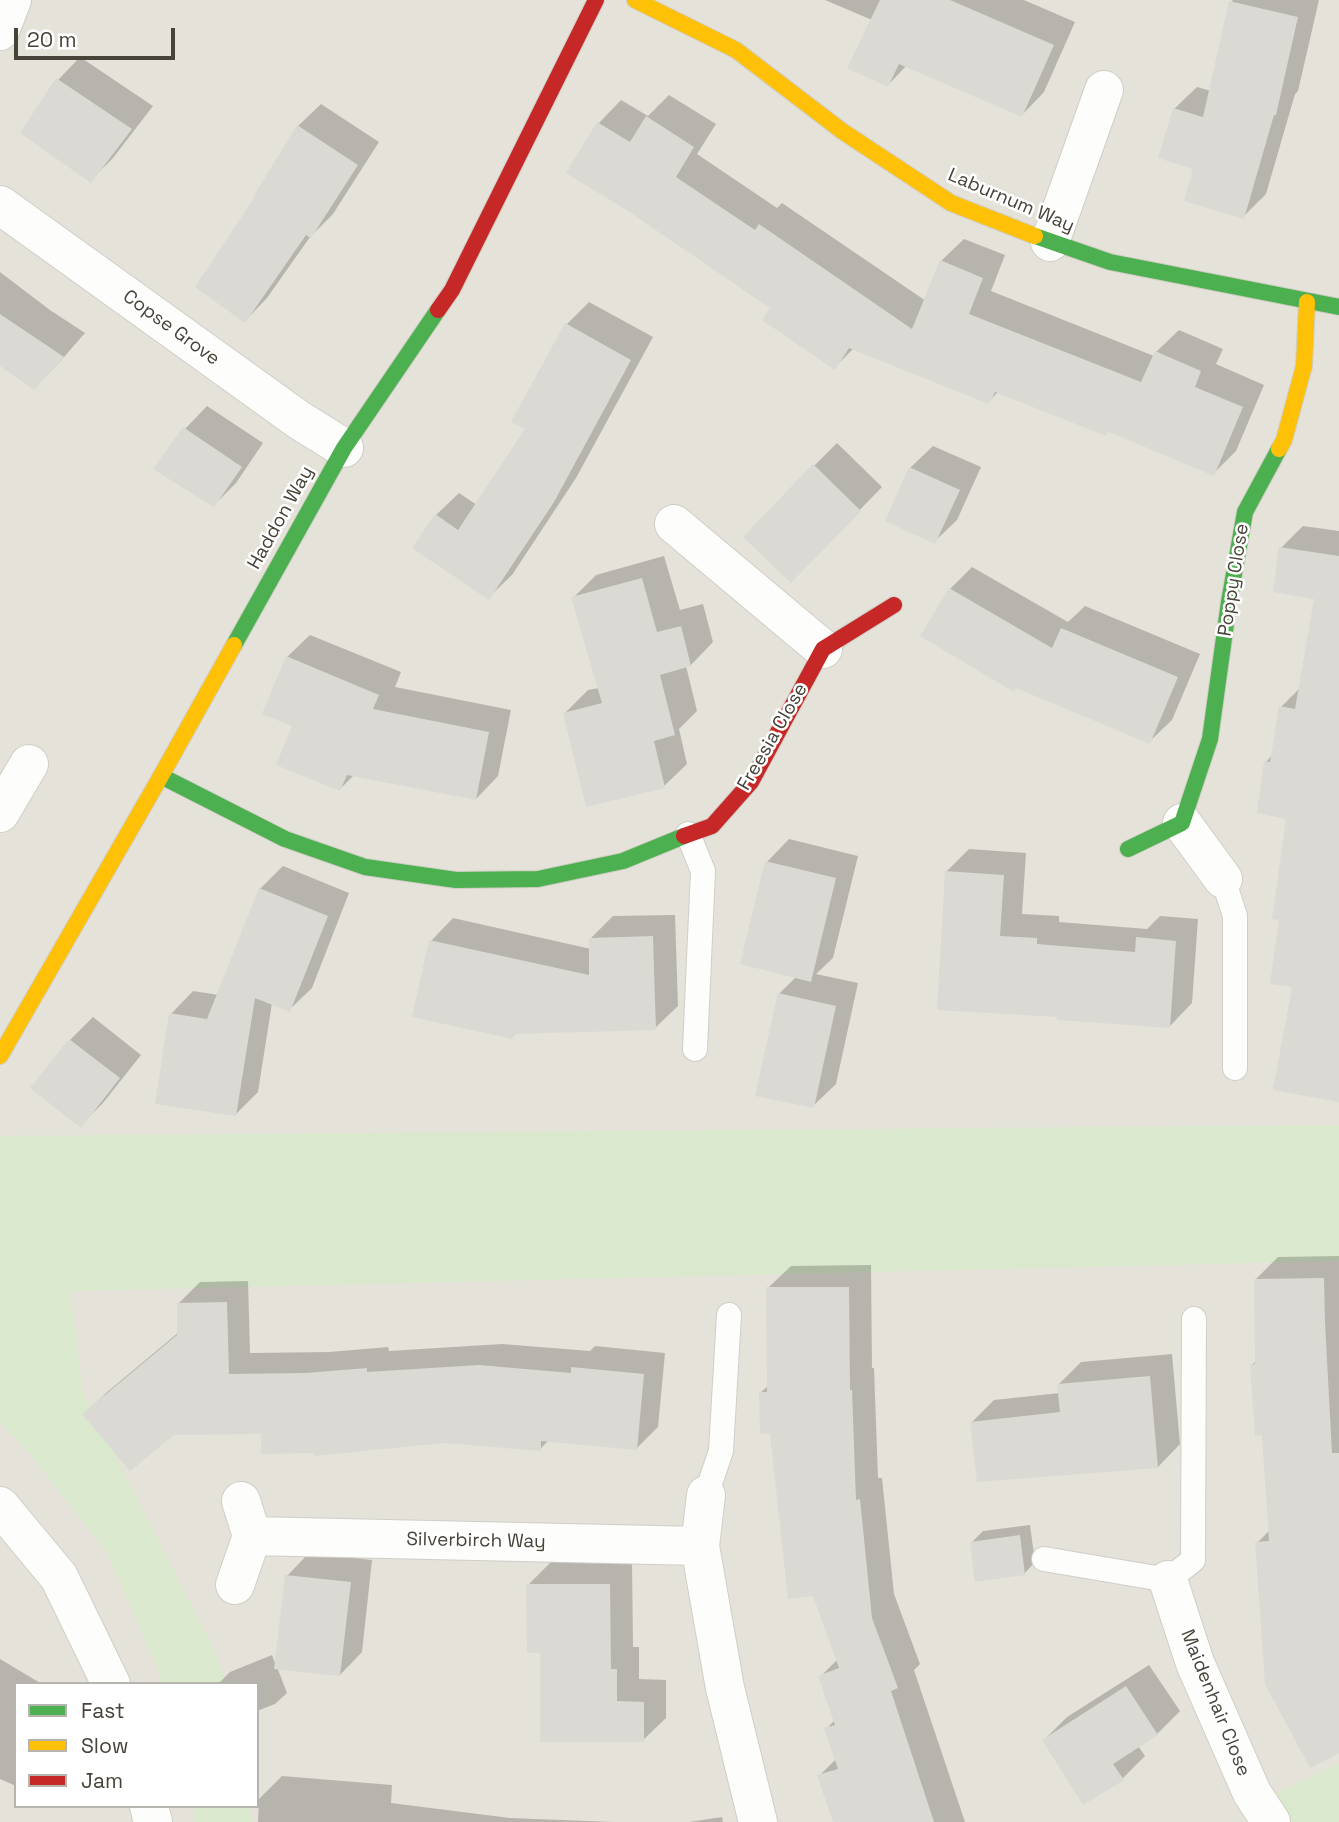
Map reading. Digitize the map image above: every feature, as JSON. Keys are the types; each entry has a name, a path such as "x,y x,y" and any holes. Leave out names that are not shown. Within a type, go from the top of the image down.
{"street":[{"path":"0,31 12,0"},
{"name":"Haddon Way","path":"0,1056 161,776 344,448 452,290 596,0"},
{"name":"Laburnum Way","path":"635,0 736,50 842,131 951,203 1050,242 1110,262 1339,307"},
{"path":"1050,242 1104,90"},
{"name":"Copse Grove","path":"0,205 299,420 344,448"},
{"name":"Poppy Close","path":"1182,823 1210,739 1245,512 1284,440 1304,366 1307,302"},
{"path":"674,524 823,649"},
{"name":"Freesia Close","path":"161,776 285,839 365,867 456,880 538,879 623,861 712,826 751,782 823,649 894,605"},
{"path":"0,813 29,764"},
{"path":"1128,849 1182,823 1223,879"},
{"path":"706,1495 700,1546 725,1688 758,1822"},
{"path":"0,1506 60,1577 110,1682"},
{"name":"Silverbirch Way","path":"235,1585 247,1519 700,1546"},
{"name":"Maidenhair Close","path":"1181,1570 1195,1663 1252,1793 1270,1822"}],"lane":[{"path":"688,834 703,871 695,1049"},
{"path":"1223,879 1235,916 1235,1068"},
{"path":"706,1495 721,1451 729,1315"},
{"path":"1044,1559 1181,1570 1194,1319"}],"shaded area":[{"path":"0,0 1339,0 1339,1822 0,1822"}],"green space":[{"path":"1339,1125 1339,1261 70,1291 83,1393 217,1655 225,1682 163,1682 107,1553 30,1454 0,1423 0,1136"},
{"path":"1339,1763 1339,1822 1285,1822 1258,1802"},
{"path":"193,1808 250,1808 251,1822 195,1822"}],"building":[{"path":"880,0 950,0 1054,45 1022,117 899,64 888,87 847,68"},
{"path":"1229,1 1298,17 1276,115 1244,219 1184,201 1193,169 1158,158 1173,108 1203,117"},
{"path":"56,78 132,129 91,183 20,133"},
{"path":"646,116 694,147 676,177 755,230 759,224 912,329 940,260 983,278 969,314 1141,382 1155,351 1201,371 1195,387 1243,407 1214,476 1107,431 1106,436 995,392 989,404 849,348 835,370 762,320 770,308 628,211 566,173 597,122 630,142"},
{"path":"297,125 358,165 311,238 306,235 245,323 195,287 254,198"},
{"path":"0,314 64,357 34,390 0,366"},
{"path":"565,323 631,360 554,502 489,600 412,548 435,514 458,530 525,429 511,422"},
{"path":"183,427 242,467 214,507 153,469"},
{"path":"813,464 861,511 791,583 743,537"},
{"path":"909,467 960,490 935,544 885,521"},
{"path":"1279,547 1339,556 1339,1102 1273,1090 1292,987 1270,984 1279,920 1272,919 1286,819 1257,813 1264,761 1270,762 1279,706 1295,709 1314,599 1273,592"},
{"path":"642,578 657,632 681,626 691,666 660,675 675,735 654,741 665,788 586,807 563,713 602,703 571,597"},
{"path":"949,588 1052,648 1061,628 1178,677 1150,744 1016,688 1014,692 920,636"},
{"path":"286,656 379,695 373,709 489,732 476,800 347,775 340,791 276,765 292,726 262,714"},
{"path":"765,861 836,878 811,982 740,964"},
{"path":"945,871 1004,875 1000,936 1037,938 1037,944 1135,952 1136,937 1176,941 1170,1028 1057,1020 1057,1017 937,1010"},
{"path":"259,888 328,916 290,1012 255,998 236,1116 155,1104 169,1013 207,1019"},
{"path":"653,936 656,1030 514,1034 513,1039 412,1017 429,940 589,975 589,938"},
{"path":"778,993 836,1006 814,1108 755,1096"},
{"path":"69,1039 120,1078 81,1128 30,1088"},
{"path":"1324,1278 1332,1453 1339,1453 1339,1753 1310,1768 1265,1684 1255,1542 1269,1541 1262,1435 1255,1436 1250,1364 1255,1364 1254,1279"},
{"path":"766,1287 849,1287 850,1390 856,1500 860,1499 872,1618 898,1688 891,1691 934,1822 833,1822 817,1775 838,1769 824,1728 835,1725 818,1676 839,1668 813,1596 788,1599 770,1434 760,1434 759,1392 767,1392"},
{"path":"227,1302 229,1374 306,1373 367,1368 367,1372 479,1365 571,1373 571,1367 644,1374 637,1450 541,1441 541,1451 444,1443 314,1456 314,1453 261,1454 261,1434 174,1435 130,1471 82,1414 177,1335 177,1303"},
{"path":"1150,1376 1158,1468 977,1482 970,1422 1060,1412 1057,1384"},
{"path":"1020,1535 1025,1575 975,1582 970,1542"},
{"path":"285,1575 351,1582 340,1676 274,1669"},
{"path":"526,1584 610,1584 611,1669 617,1669 617,1701 644,1702 644,1742 540,1742 540,1653 527,1653"},
{"path":"1126,1686 1158,1735 1113,1764 1124,1780 1083,1805 1042,1740"}],"traffic: fast":[{"path":"1035,236 1110,262 1339,307"},
{"path":"234,645 344,448 438,310"},
{"path":"1128,849 1182,823 1210,739 1245,512 1279,449"},
{"path":"161,776 285,839 365,867 456,880 538,879 623,861 684,836"}],"traffic: slow":[{"path":"635,0 736,50 842,131 951,203 1035,236"},
{"path":"1279,449 1284,440 1304,366 1307,302"},
{"path":"0,1056 234,645"}],"traffic: jam":[{"path":"438,310 452,290 596,0"},
{"path":"684,836 712,826 751,782 823,649 894,605"}]}
